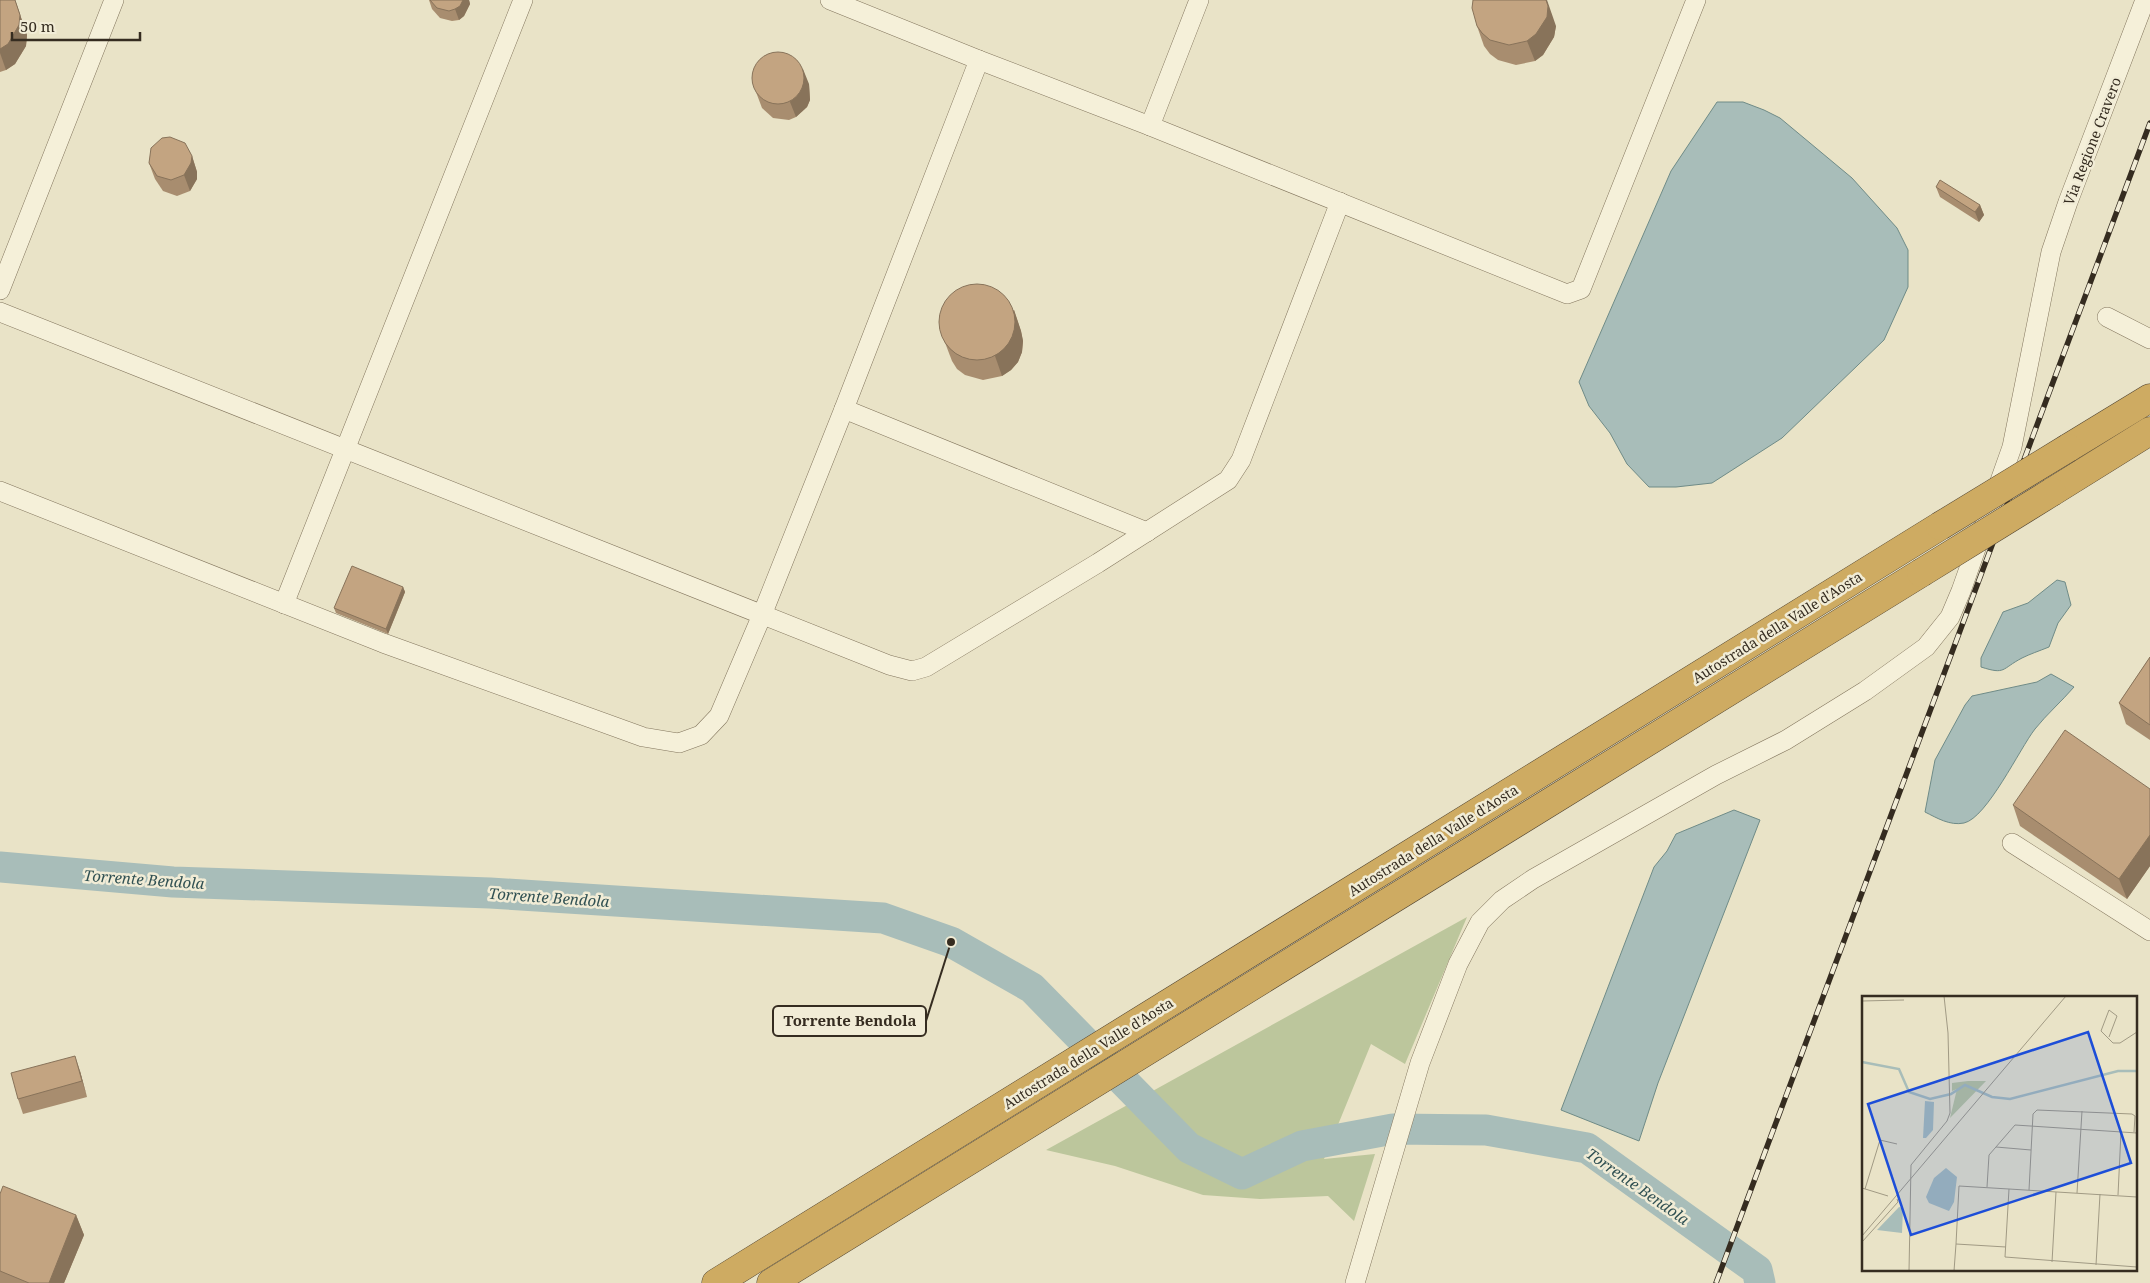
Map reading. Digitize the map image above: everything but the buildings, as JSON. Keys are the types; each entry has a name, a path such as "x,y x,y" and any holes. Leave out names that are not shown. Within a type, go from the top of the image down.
{"highway":[{"name":"Autostrada della Valle d'Aosta","path":"716,1283 2150,398"},
{"name":"Autostrada della Valle d'Aosta","path":"771,1283 2150,431"}],"street":[{"path":"0,290 114,0"},
{"path":"284,604 522,0"},
{"path":"830,0 978,60 1150,126 1567,294 1581,289 1696,0"},
{"path":"1150,126 1199,0"},
{"name":"Via Regione Cravero","path":"1356,1283 1420,1064 1458,964 1480,922 1502,900 1533,879 1716,775 1786,740 1899,668 1926,647 1950,617 2012,447 2051,252 2068,202 2145,0"},
{"path":"0,491 383,643 643,737 679,742 701,735 719,716 762,615 844,409 978,60"},
{"path":"0,312 889,665 912,671 926,667 1147,532 1228,480 1241,460 1340,202"},
{"path":"2107,317 2150,339"},
{"path":"844,409 1147,532"},
{"path":"2012,843 2150,931"}],"green space":[{"path":"1467,917 1405,1064 1371,1044 1324,1159 1375,1154 1354,1221 1328,1196 1260,1199 1203,1195 1115,1166 1046,1150"}],"shaded area":[{"path":"1717,102 1743,102 1780,118 1852,178 1897,228 1908,250 1908,287 1884,340 1782,438 1712,483 1676,487 1649,487 1627,464 1610,433 1589,406 1579,382 1671,171"},
{"path":"2057,580 2065,582 2071,605 2058,623 2049,647 2022,658 2003,670 1995,671 1981,667 1981,658 2003,612 2028,603"},
{"path":"2051,674 2074,687 2035,729 1983,809 1973,818 1959,824 1944,821 1925,812 1935,760 1965,705 1972,696 2037,682"},
{"path":"1734,810 1760,820 1658,1083 1639,1141 1561,1110 1654,867 1667,851 1676,834"}],"waterway":[{"name":"Torrente Bendola","path":"0,867 173,882 490,893 883,918 951,942 1032,988 1189,1148 1242,1174 1302,1146 1393,1129 1486,1130 1587,1148 1757,1270 1760,1283"}],"railway":[{"path":"1716,1283 2150,123"}],"place":[{"name":"Torrente Bendola","path":"951,942"}]}
